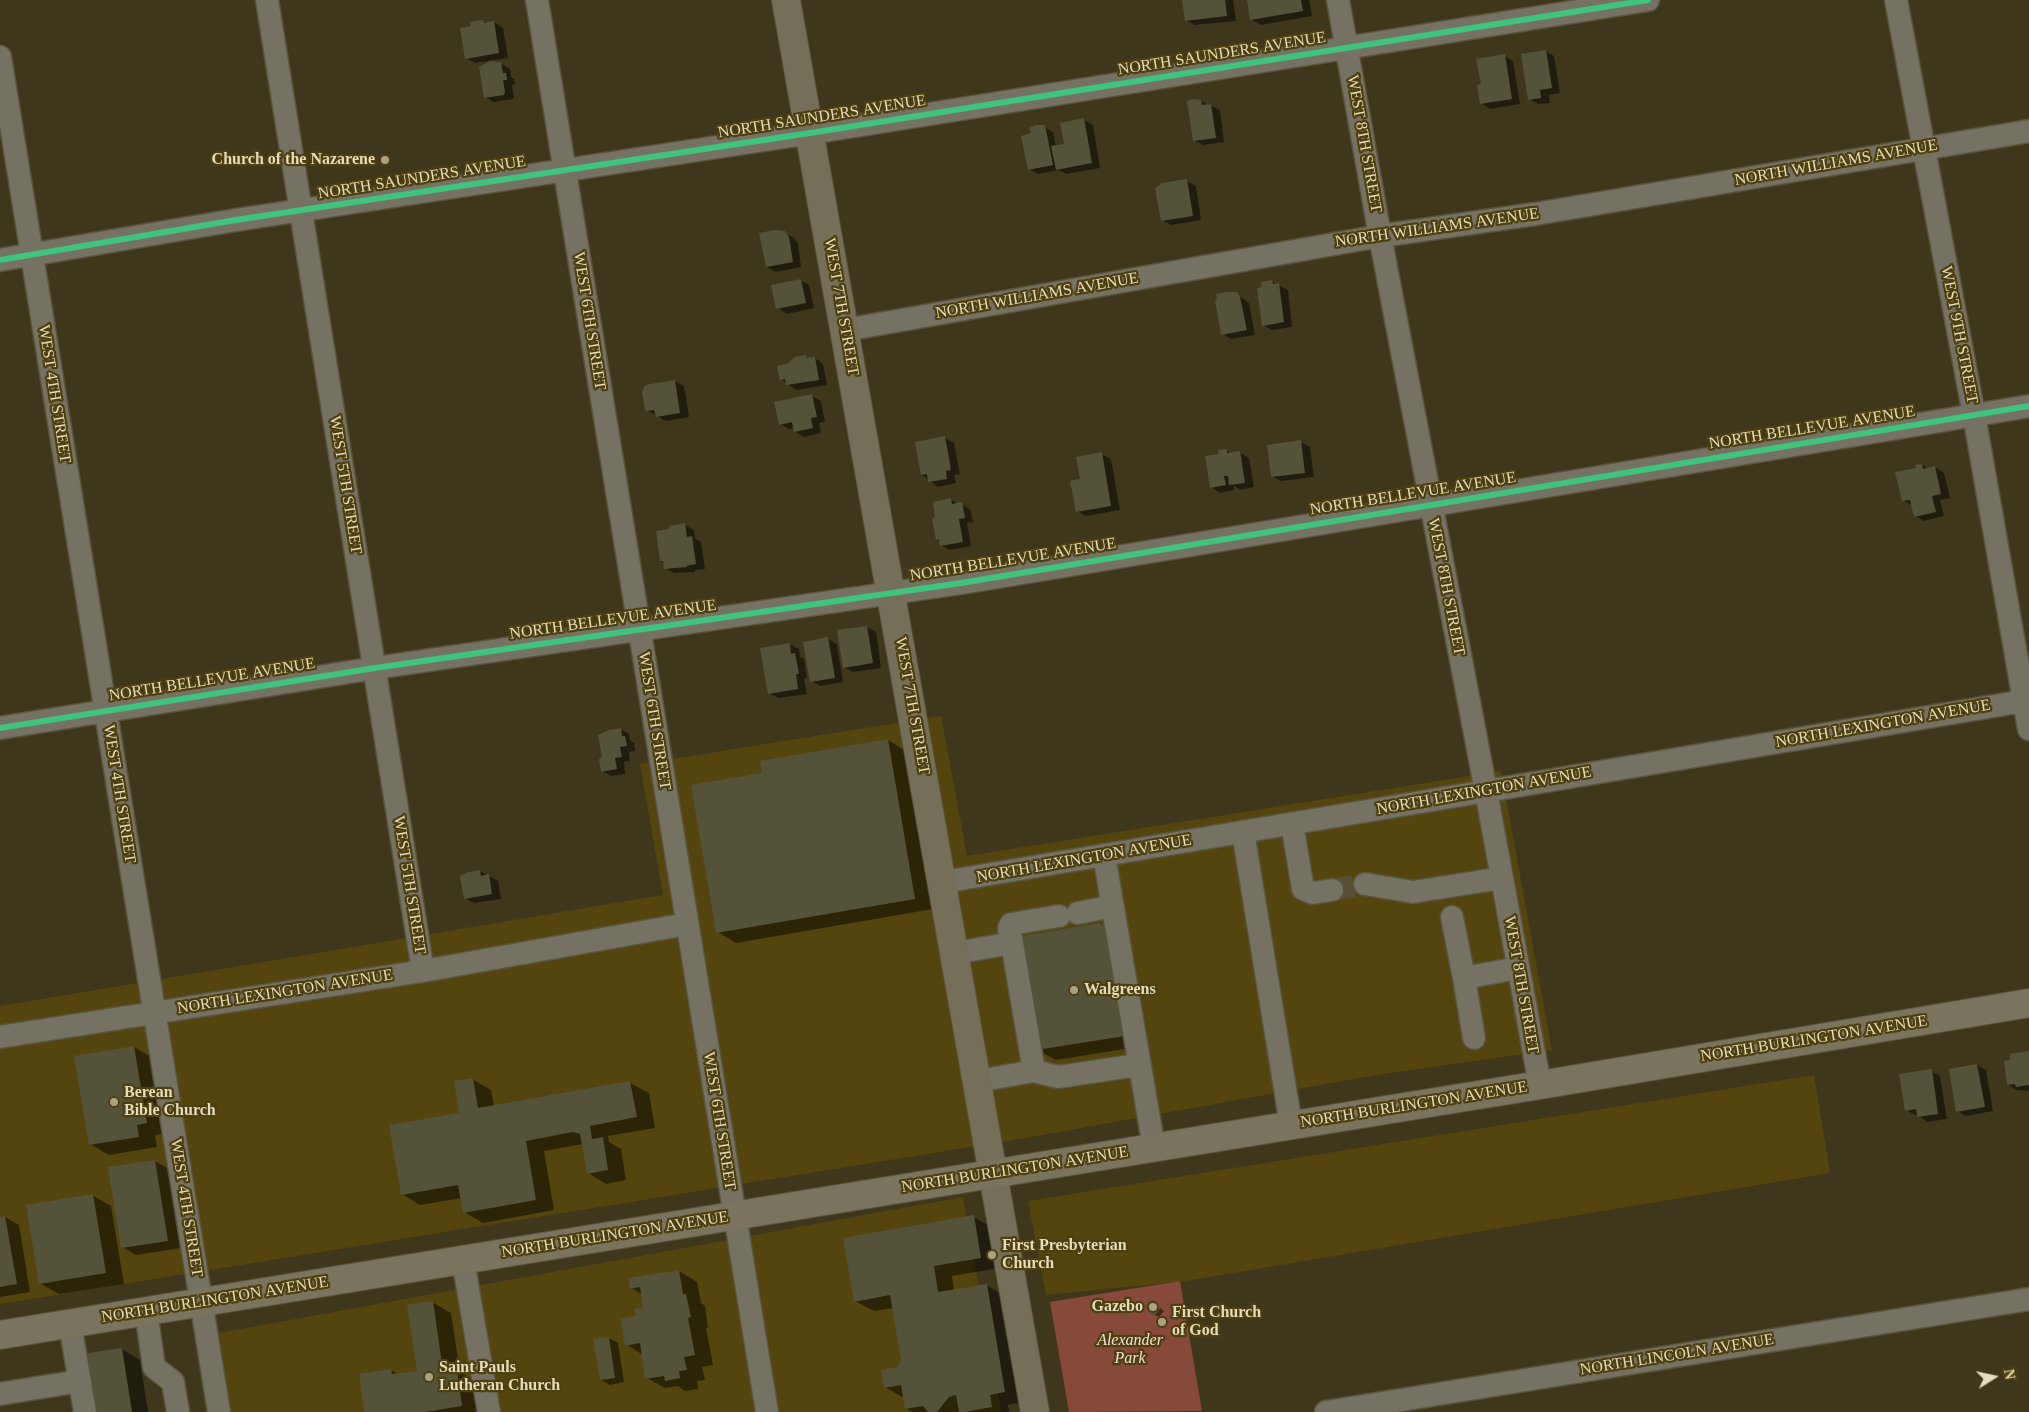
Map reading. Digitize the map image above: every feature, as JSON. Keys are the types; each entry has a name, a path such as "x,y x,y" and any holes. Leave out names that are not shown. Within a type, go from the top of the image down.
{"highway":[{"name":"NORTH BURLINGTON AVENUE","path":"0,1335 1540,1085 2029,1003"}],"main road":[{"name":"WEST 7TH STREET","path":"786,0 1035,1412"}],"street":[{"name":"WEST 5TH STREET","path":"267,0 299,211 423,971"},
{"name":"WEST 6TH STREET","path":"537,0 767,1412"},
{"name":"WEST 8TH STREET","path":"1338,0 1380,236 1540,1085"},
{"name":"NORTH SAUNDERS AVENUE","path":"0,260 299,211 810,133 1648,0"},
{"name":"WEST 9TH STREET","path":"1896,0 1974,415 2029,729"},
{"name":"WEST 4TH STREET","path":"0,57 219,1412"},
{"name":"NORTH WILLIAMS AVENUE","path":"845,330 1380,236 1535,214 2029,131"},
{"name":"NORTH BELLEVUE AVENUE","path":"0,728 375,668 961,583 2029,406"},
{"name":"NORTH LEXINGTON AVENUE","path":"943,882 2024,701"},
{"path":"1292,824 1303,889 1313,893 1332,890"},
{"path":"1243,832 1291,1125"},
{"path":"1104,855 1154,1148"},
{"path":"1365,884 1413,892 1502,878"},
{"path":"1034,1071 1009,928 1011,924 1113,906"},
{"path":"1452,917 1474,1038"},
{"name":"NORTH LEXINGTON AVENUE","path":"0,1037 423,971 687,924"},
{"path":"955,953 1012,943"},
{"path":"1464,978 1518,968"},
{"path":"978,1081 1034,1071 1058,1077 1138,1065"},
{"path":"463,1260 489,1412"},
{"name":"NORTH LINCOLN AVENUE","path":"1326,1412 2029,1298"},
{"path":"146,1312 154,1367 173,1382 178,1412"},
{"path":"70,1324 85,1412"},
{"path":"0,1394 80,1381"}],"shaded area":[{"path":"941,716 967,856 1501,771 1552,1050 1376,1075 1020,1139 0,1304 0,1006 663,895 640,764"},
{"path":"1814,1075 1830,1173 1185,1281 1046,1295 1028,1201"},
{"path":"963,1197 1001,1412 231,1412 219,1333"}],"green space":[{"name":"Alexander Park","path":"1180,1281 1202,1411 1069,1412 1050,1302"}],"building":[{"path":"1182,0 1225,0 1227,16 1185,21"},
{"path":"1247,0 1301,0 1303,11 1250,20"},
{"path":"483,20 484,23 494,21 499,53 465,59 460,28 471,26 470,22"},
{"path":"1546,50 1552,88 1540,90 1541,98 1528,100 1521,54"},
{"path":"1505,54 1512,99 1480,104 1477,85 1481,84 1476,59"},
{"path":"490,61 501,62 503,73 506,73 507,80 503,80 504,95 484,98 479,67"},
{"path":"1201,100 1202,105 1211,104 1216,138 1193,141 1187,101"},
{"path":"1084,118 1092,163 1056,170 1051,146 1064,144 1060,123"},
{"path":"1036,125 1045,125 1053,165 1028,170 1021,136 1031,133 1029,128"},
{"path":"1187,179 1193,216 1161,221 1155,188 1162,183"},
{"path":"775,230 785,231 789,237 793,262 766,267 759,233"},
{"path":"801,279 806,303 776,309 771,285"},
{"path":"1272,280 1273,284 1279,283 1284,322 1262,326 1257,288 1262,287 1261,282"},
{"path":"1237,292 1240,297 1247,330 1221,335 1215,300 1217,300 1216,294"},
{"path":"806,355 806,358 815,357 819,380 786,385 785,379 780,380 777,366 787,364 795,357"},
{"path":"675,380 680,413 656,417 654,410 645,411 642,392 645,385"},
{"path":"812,394 817,417 811,418 813,428 794,432 792,422 779,425 774,402"},
{"path":"945,436 951,470 946,471 947,479 928,482 927,474 921,475 915,442"},
{"path":"1301,440 1305,473 1271,477 1267,445"},
{"path":"1227,449 1227,453 1240,451 1245,483 1229,485 1228,476 1224,476 1226,485 1210,488 1205,456 1218,454 1218,450"},
{"path":"1102,452 1111,506 1076,512 1070,481 1080,479 1076,457"},
{"path":"1922,464 1923,469 1935,466 1941,494 1932,496 1936,512 1914,517 1910,500 1902,501 1895,472 1916,468 1915,465"},
{"path":"951,498 952,504 962,502 965,518 959,519 963,542 940,546 939,539 936,540 932,519 935,517 933,502"},
{"path":"685,523 687,537 692,536 696,564 687,567 664,569 663,561 660,561 656,531 669,529 669,526"},
{"path":"867,626 873,663 843,668 837,630"},
{"path":"828,637 835,678 810,682 803,642"},
{"path":"790,643 791,654 795,653 799,674 796,674 798,689 768,694 760,648"},
{"path":"621,728 622,736 625,736 627,746 620,747 622,757 615,758 617,769 601,772 599,759 602,757 598,735 609,730"},
{"path":"888,739 915,899 716,933 691,785 762,773 760,761"},
{"path":"480,870 481,876 489,874 492,894 464,899 460,876"},
{"path":"1099,923 1107,929 1125,1036 1036,1050 1038,1028 1023,936"},
{"path":"134,1046 147,1123 137,1125 139,1137 89,1145 74,1056"},
{"path":"2029,1051 2029,1085 2016,1087 2015,1084 2007,1085 2004,1061 2010,1060 2010,1054"},
{"path":"1977,1064 1985,1107 1956,1112 1949,1069"},
{"path":"1932,1069 1938,1114 1917,1117 1916,1109 1905,1111 1899,1074"},
{"path":"473,1078 478,1108 630,1081 637,1117 590,1126 592,1139 603,1137 608,1170 587,1174 580,1134 573,1132 526,1141 536,1200 463,1213 458,1185 401,1195 389,1125 459,1113 454,1081"},
{"path":"155,1160 168,1241 121,1248 108,1167"},
{"path":"93,1194 106,1273 39,1284 26,1205"},
{"path":"974,1215 981,1258 934,1266 938,1292 987,1284 1005,1392 990,1395 992,1407 965,1412 959,1412 956,1395 949,1397 937,1412 928,1412 923,1406 905,1409 901,1385 884,1388 881,1370 898,1367 901,1360 890,1295 854,1302 843,1238"},
{"path":"5,1216 17,1284 0,1287 0,1217"},
{"path":"679,1270 683,1294 686,1294 691,1317 688,1318 695,1355 684,1357 687,1370 679,1371 680,1378 665,1381 664,1376 645,1379 640,1343 625,1346 621,1319 636,1316 634,1309 643,1308 640,1287 630,1289 628,1278"},
{"name":"Gazebo","path":"1151,1299 1161,1308 1154,1316 1145,1306"},
{"path":"433,1301 443,1371 457,1369 462,1406 425,1412 364,1412 359,1374 391,1369 392,1374 417,1371 407,1305"},
{"path":"609,1337 615,1378 600,1380 593,1339"},
{"path":"122,1348 132,1412 90,1412 82,1354"}],"tunnel":[{"path":"1332,890 1365,884"}],"cycle path":[{"path":"0,260 236,220 810,133 1648,0"},
{"path":"0,728 375,668 961,583 2029,406"}],"place":[{"name":"Church of the Nazarene","path":"385,160"},
{"name":"Walgreens","path":"1074,990"},
{"name":"Berean Bible Church","path":"114,1102"},
{"name":"First Presbyterian Church","path":"992,1255"},
{"name":"Gazebo","path":"1153,1307"},
{"name":"First Church of God","path":"1162,1322"},
{"name":"Saint Pauls Lutheran Church","path":"429,1377"}]}
